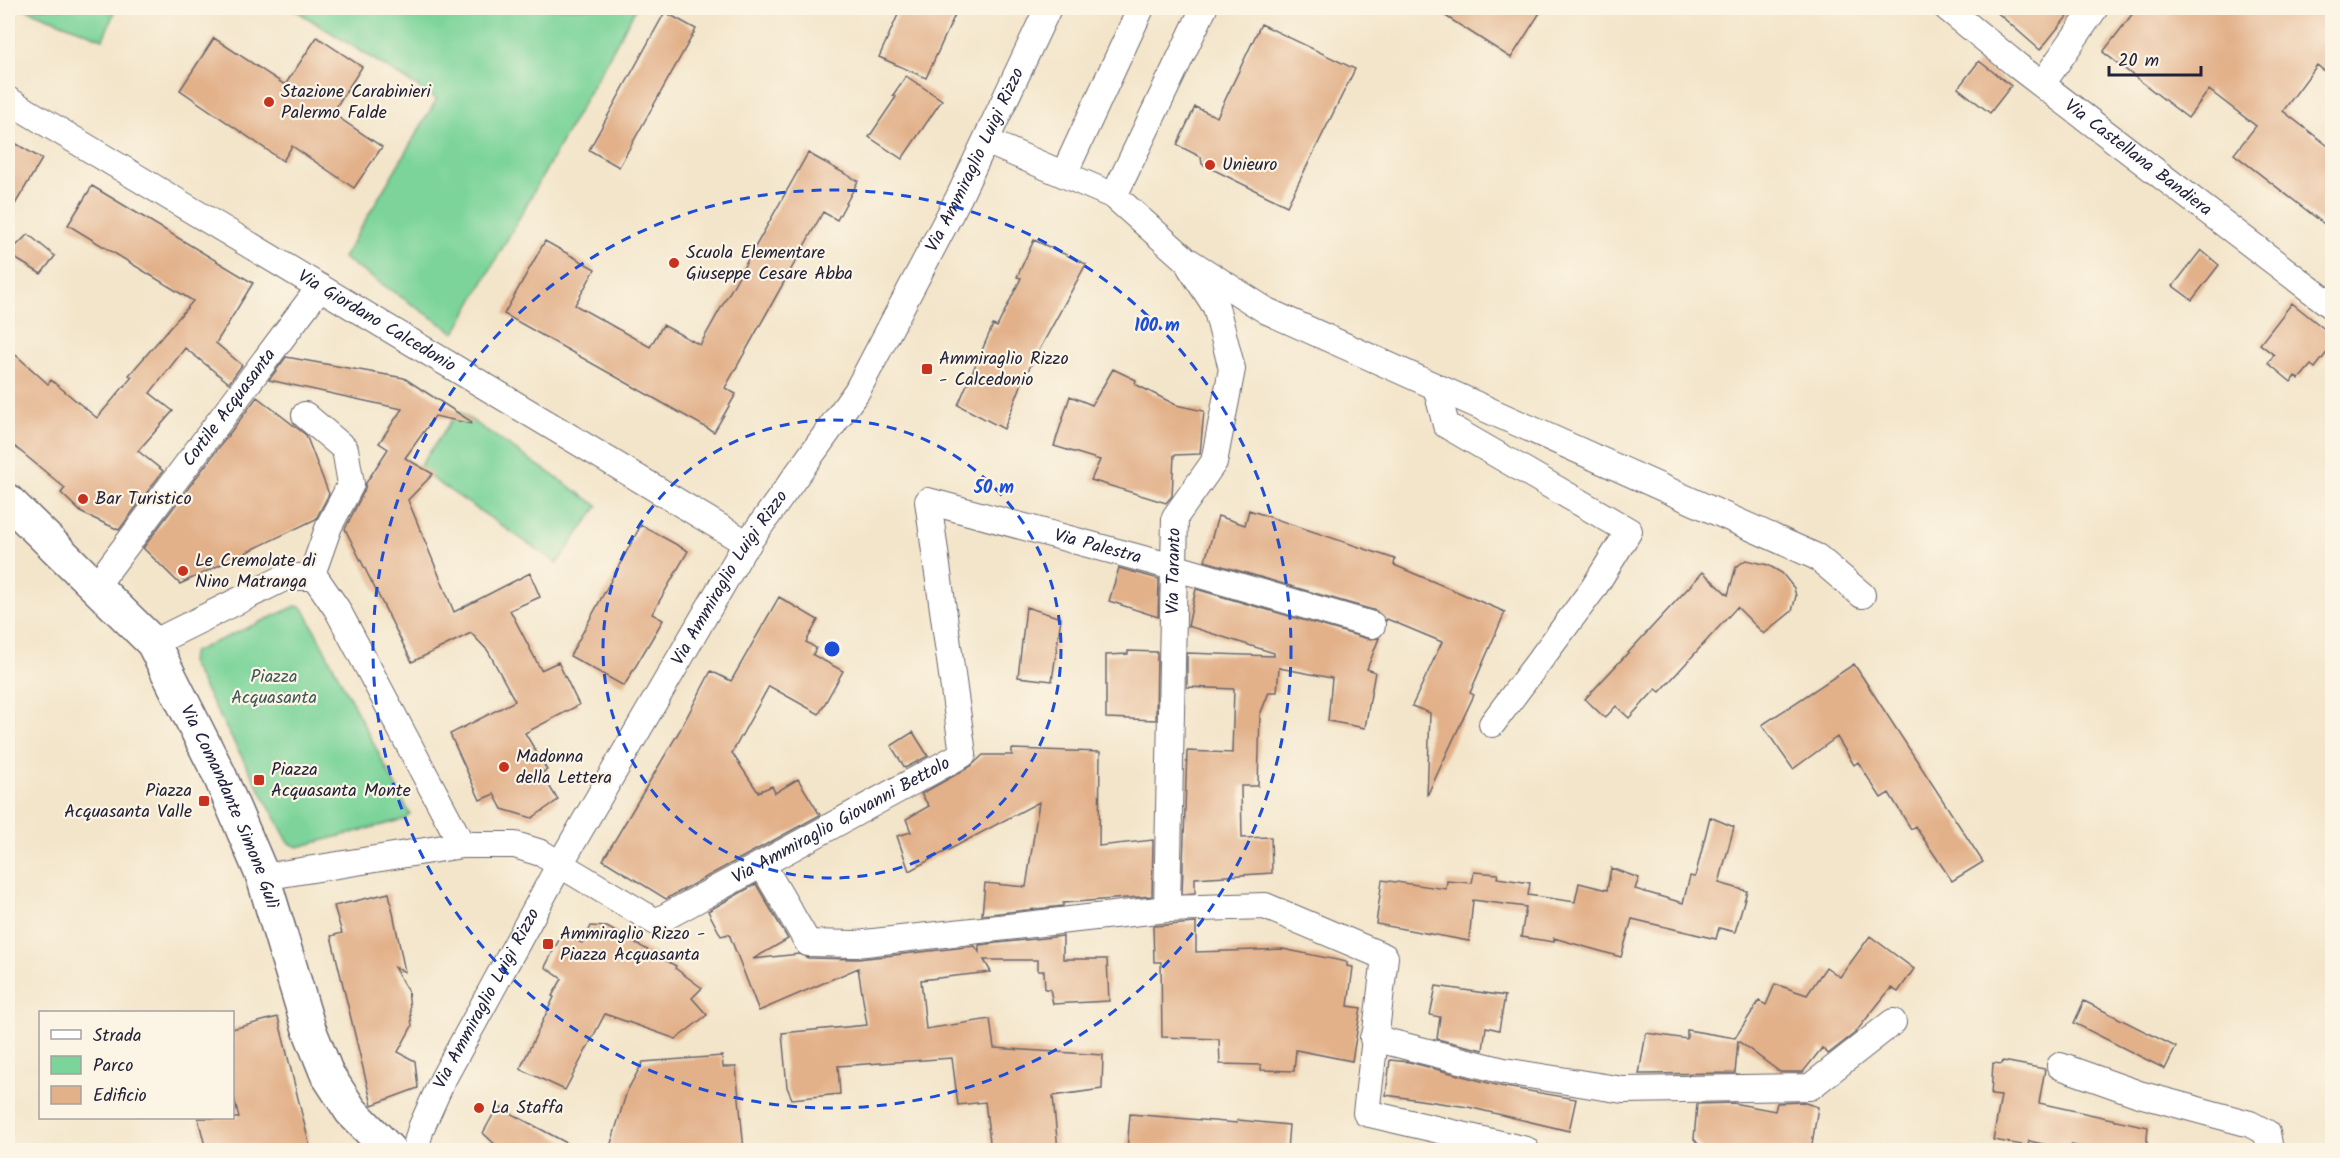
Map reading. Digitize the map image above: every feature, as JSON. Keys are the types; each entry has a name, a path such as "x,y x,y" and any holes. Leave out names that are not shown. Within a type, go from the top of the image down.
{"main road":[{"name":"Via Comandante Simone Gulì","path":"8,501 153,643 219,774 263,877 309,1029 327,1074 351,1111 389,1150"}],"street":[{"name":"Via Ammiraglio Luigi Rizzo","path":"415,1150 421,1128 443,1079 560,864 748,544 857,391 986,141 1048,8"},
{"path":"1064,174 1141,8"},
{"path":"1114,196 1204,8"},
{"name":"Via Castellana Bandiera","path":"1947,8 2042,84 2332,306"},
{"path":"2042,84 2095,8"},
{"name":"Via Giordano Calcedonio","path":"8,100 748,544"},
{"path":"986,141 1114,196 1185,259 1267,311 1817,556 1862,595"},
{"name":"Via Taranto","path":"1167,909 1174,517 1214,462 1232,369 1216,307 1185,259"},
{"name":"Cortile Acquasanta","path":"95,587 320,287"},
{"path":"1436,387 1446,425 1629,531 1593,589 1492,724"},
{"path":"305,415 345,449 351,484 329,526 311,577"},
{"name":"Via Palestra","path":"928,501 1173,567 1372,626"},
{"name":"Via Ammiraglio Giovanni Bettolo","path":"560,864 656,922 763,866 963,754 928,501"},
{"path":"153,643 286,577 315,577 337,609 462,845"},
{"path":"263,877 462,845 515,845 541,853 560,864"},
{"path":"763,866 808,943 856,944 1167,909 1265,906 1385,957 1373,1038 1366,1113 1431,1140 1526,1150"},
{"path":"1373,1038 1504,1071 1623,1090 1810,1087 1893,1022"},
{"path":"2060,1066 2139,1095 2250,1124 2267,1133 2270,1150"}],"green space":[{"path":"23,8 116,8 103,39"},
{"path":"292,8 636,8 455,333 343,258 437,99"},
{"path":"458,411 598,506 557,563 418,469"},
{"name":"Piazza Acquasanta","path":"296,606 303,608 410,814 405,819 298,847 289,843 190,662 193,652"}],"building":[{"path":"901,8 958,8 926,78 879,57"},
{"path":"1433,8 1543,8 1511,58"},
{"path":"1992,8 2074,8 2040,50"},
{"path":"2137,8 2332,8 2332,77 2317,65 2283,111 2332,149 2332,230 2234,154 2256,126 2209,90 2188,118 2103,52"},
{"path":"665,12 696,29 619,167 589,150"},
{"path":"1261,24 1355,69 1287,206 1202,164 1201,157 1177,145 1195,107 1217,117"},
{"name":"Stazione Carabinieri Palermo Falde","path":"317,37 362,67 332,113 382,147 354,188 292,146 283,161 180,90 214,38 285,85"},
{"path":"1979,61 2011,86 1990,113 1958,88"},
{"path":"906,76 942,100 902,159 869,137 896,97 893,95"},
{"path":"8,139 42,159 8,216"},
{"path":"808,153 858,181 837,220 823,212 725,388 736,394 714,432 504,314 545,241 595,269 575,305 650,347 663,325 700,345"},
{"path":"92,186 253,283 216,343 242,365 229,383 185,348 150,393 173,411 138,451 163,471 119,530 82,513 61,493 65,488 8,441 8,348 48,384 51,380 97,418 132,377 129,375 193,301 68,225"},
{"path":"28,234 55,256 41,274 8,254"},
{"path":"1034,240 1086,264 1024,378 1004,429 958,405 993,325 997,327 1021,278 1017,277"},
{"path":"2201,250 2219,265 2192,300 2173,286"},
{"path":"2292,303 2332,335 2332,346 2315,368 2311,365 2299,379 2295,376 2291,382 2268,363 2274,355 2260,344"},
{"path":"286,357 404,378 472,422 471,424 435,416 405,458 433,474 408,500 454,612 530,573 540,597 510,610 541,670 558,662 579,705 525,733 547,770 541,773 558,800 532,818 502,809 494,794 480,800 450,734 515,701 488,651 471,633 412,662 345,529 366,483 388,449 379,443 402,409 269,380"},
{"path":"1113,369 1136,380 1135,384 1176,405 1204,411 1200,454 1174,455 1172,496 1166,503 1091,480 1100,460 1054,446 1070,396 1092,405"},
{"path":"257,397 306,435 329,494 316,519 180,584 143,548"},
{"path":"1249,510 1395,559 1394,565 1505,612 1470,693 1474,695 1427,796 1430,713 1412,706 1442,642 1387,619 1386,621 1376,611 1205,561 1218,516 1245,525"},
{"path":"641,525 688,551 652,614 663,620 624,686 570,656"},
{"path":"1746,560 1768,565 1782,573 1794,588 1796,596 1792,611 1764,634 1737,607 1660,692 1656,689 1629,718 1616,706 1605,718 1585,699 1703,572 1728,595 1736,567"},
{"path":"1119,568 1159,579 1158,617 1109,601"},
{"path":"1196,589 1368,639 1379,638 1367,669 1375,672 1365,728 1328,721 1332,678 1279,668 1277,692 1269,692 1260,715 1258,786 1241,786 1242,838 1271,837 1272,873 1195,878 1195,893 1182,894 1187,751 1232,753 1234,689 1187,687 1187,653 1274,656 1274,653 1188,626"},
{"path":"779,597 818,620 806,642 816,648 813,655 843,671 819,714 769,686 732,753 758,792 772,786 775,793 798,779 820,815 666,899 603,860 680,730 711,671 731,681"},
{"path":"1026,607 1061,618 1052,681 1018,677"},
{"path":"1128,651 1157,652 1156,720 1106,718 1106,655 1128,654"},
{"path":"1854,664 1983,862 1952,881 1915,826 1911,829 1889,793 1881,798 1858,762 1854,765 1837,737 1793,769 1762,725"},
{"path":"913,732 928,756 905,768 891,746"},
{"path":"1012,749 1100,752 1099,846 1153,840 1152,896 1063,903 1063,906 982,915 985,883 1026,887 1039,802 909,871 897,836 911,832 906,819 929,806 921,794 970,767 983,755 1012,755"},
{"path":"1710,817 1734,827 1719,883 1747,891 1735,932 1719,928 1716,939 1632,919 1621,957 1554,938 1554,942 1521,937 1526,907 1473,900 1469,941 1376,924 1382,880 1446,889 1447,881 1472,883 1474,872 1498,874 1497,878 1530,883 1528,895 1575,902 1579,883 1607,890 1611,868 1639,878 1635,889 1683,903 1690,876 1695,877"},
{"path":"756,884 788,939 753,959 799,954 808,958 858,959 975,946 979,952 979,945 1063,936 1063,959 1107,959 1109,1001 1053,1004 1050,989 1045,989 1044,971 1038,971 1038,960 984,960 991,972 921,980 926,1029 990,1019 994,1048 1103,1055 1102,1089 1053,1096 1058,1150 991,1150 985,1102 958,1105 952,1058 838,1066 840,1094 792,1099 787,1087 782,1033 867,1025 858,968 759,1011 729,934 721,936 708,911"},
{"path":"389,893 405,972 394,967 408,991 412,1026 398,1052 415,1061 418,1088 372,1105 331,936 342,933 334,906"},
{"path":"1196,923 1196,952 1283,949 1347,962 1347,966 1353,967 1348,1006 1361,1008 1352,1061 1296,1050 1294,1071 1261,1070 1261,1065 1220,1064 1219,1039 1162,1037 1161,962 1154,962 1153,926"},
{"path":"591,926 607,927 676,966 675,968 702,988 692,998 707,1015 676,1039 605,1014 565,1090 520,1069 554,997 552,996 562,979 545,967 562,934 582,943"},
{"path":"1870,936 1914,969 1898,992 1891,988 1855,1033 1828,1054 1822,1048 1803,1072 1780,1072 1738,1041 1735,1073 1639,1074 1646,1033 1687,1039 1687,1030 1735,1038 1759,1001 1766,1005 1775,984 1807,995 1826,967 1840,977"},
{"path":"1436,986 1505,996 1499,1030 1486,1027 1483,1050 1437,1039 1440,1017 1430,1015"},
{"path":"2084,1001 2176,1047 2165,1069 2074,1023"},
{"path":"278,1017 310,1147 296,1150 206,1150 198,1119 239,1118 234,1097 234,1028"},
{"path":"722,1056 723,1067 736,1067 744,1150 609,1150 627,1091 643,1062"},
{"path":"1390,1060 1409,1062 1500,1086 1576,1099 1569,1131 1468,1107 1386,1095"},
{"path":"2003,1061 2045,1069 2039,1103 2148,1127 2146,1150 2097,1150 2071,1145 2070,1150 2029,1141 2028,1146 1993,1140 2001,1096 1991,1095 1993,1063 2002,1064"},
{"path":"1802,1102 1818,1107 1811,1150 1703,1150 1694,1139 1697,1104 1733,1103 1775,1111 1777,1103"},
{"path":"498,1106 580,1150 501,1150 483,1133"},
{"path":"1130,1114 1289,1125 1287,1150 1127,1150"}],"place":[{"name":"Stazione Carabinieri Palermo Falde","path":"269,102"},
{"name":"Unieuro","path":"1210,165"},
{"name":"Scuola Elementare Giuseppe Cesare Abba","path":"674,263"},
{"name":"Ammiraglio Rizzo - Calcedonio","path":"927,369"},
{"name":"Bar Turistico","path":"83,499"},
{"name":"Le Cremolate di Nino Matranga","path":"183,571"},
{"name":"Madonna della Lettera","path":"504,767"},
{"name":"Piazza Acquasanta Monte","path":"259,780"},
{"name":"Piazza Acquasanta Valle","path":"204,801"},
{"name":"Ammiraglio Rizzo - Piazza Acquasanta","path":"548,944"},
{"name":"La Staffa","path":"479,1108"}]}
